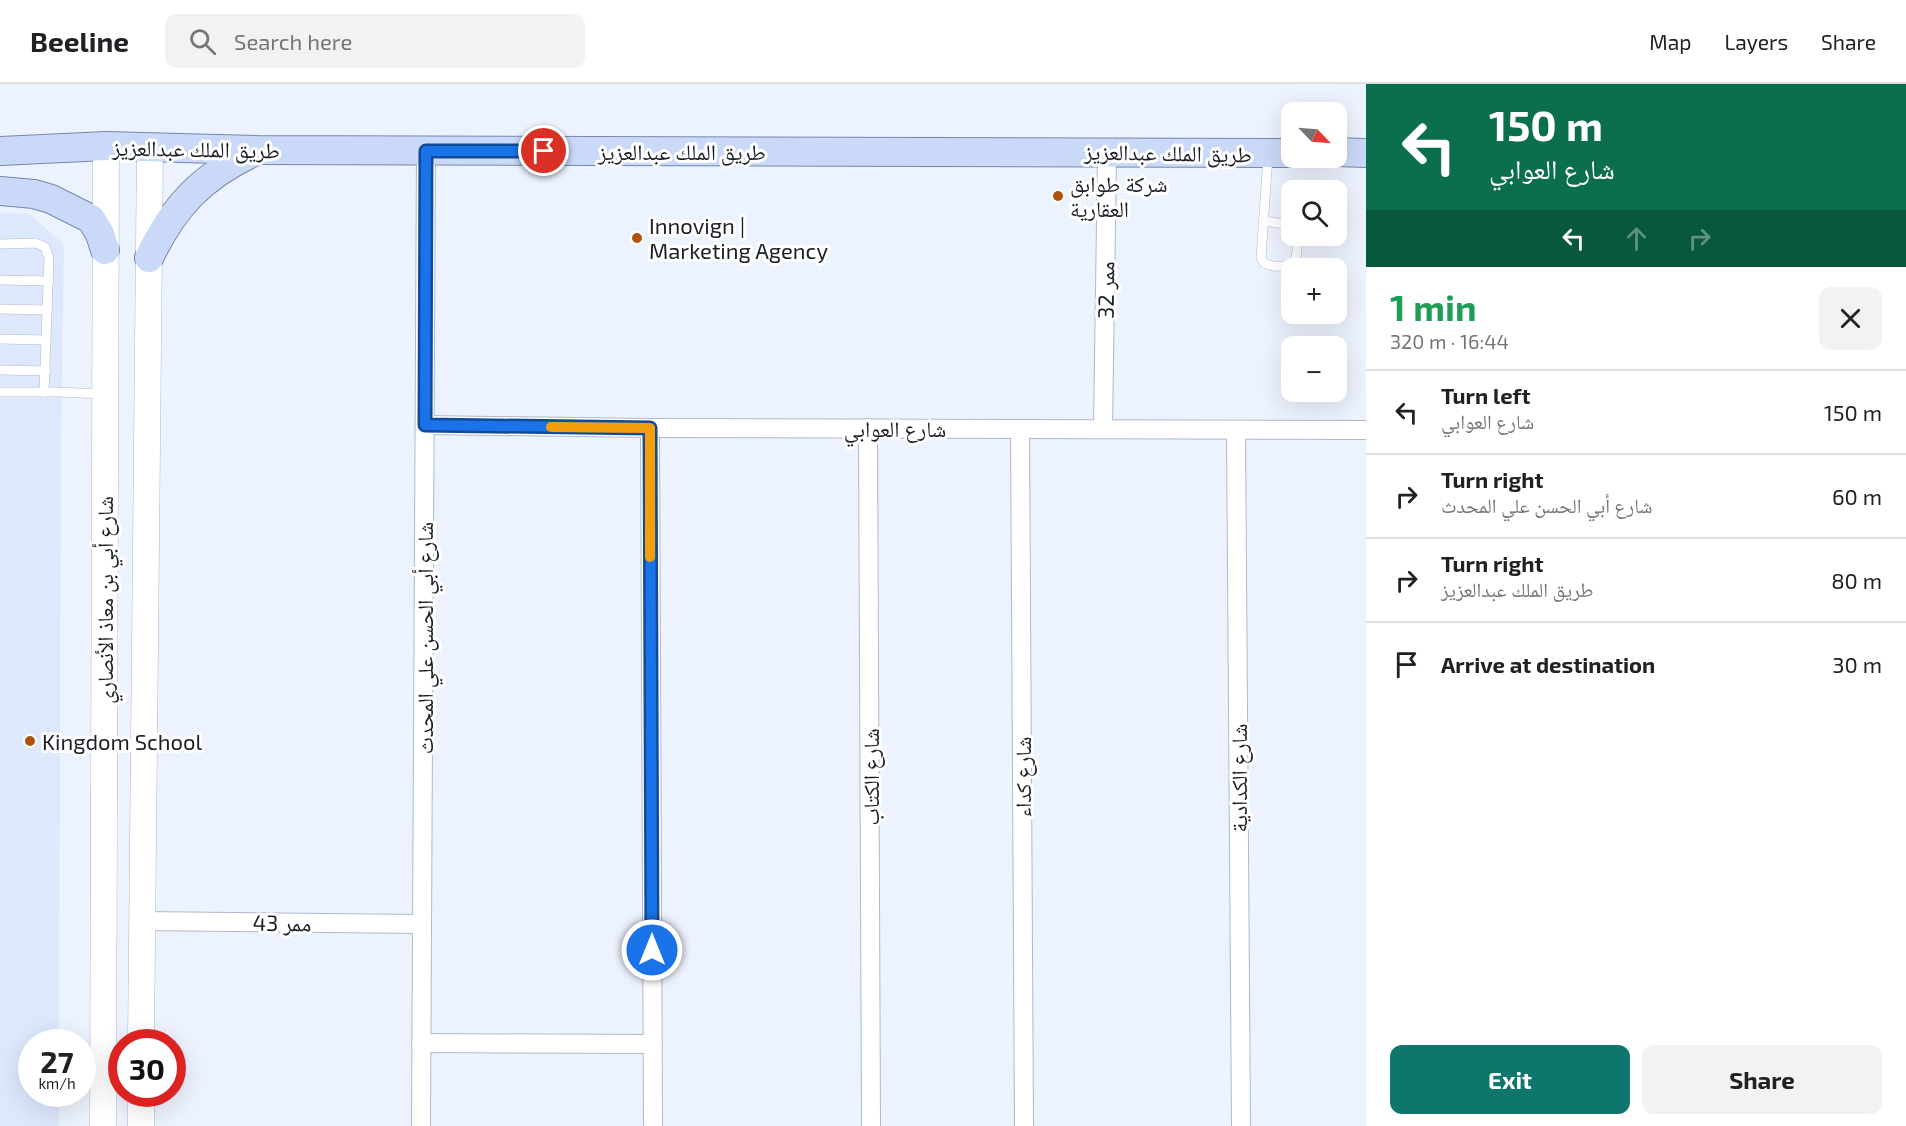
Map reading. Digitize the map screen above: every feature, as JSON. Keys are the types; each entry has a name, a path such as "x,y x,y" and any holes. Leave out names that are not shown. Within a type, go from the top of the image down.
{"main road":[{"name":"طريق الملك عبدالعزيز","path":"0,151 106,146 257,150 1280,153"},
{"path":"149,258 160,235 192,193 233,161 257,150"},
{"path":"1347,152 1366,153"},
{"path":"0,191 51,199 91,219 100,234 105,250"}],"street":[{"name":"شارع أبي بن معاذ الأنصاري","path":"103,1126 106,146"},
{"name":"شارع أبي بن معاذ الأنصاري","path":"141,1029 150,148"},
{"name":"شارع أبي الحسن علي المحدث","path":"421,1126 426,151"},
{"name":"ممر 32","path":"1103,429 1107,152"},
{"name":"شارع العوابي","path":"425,425 650,428 1366,430"},
{"path":"650,428 653,1126"},
{"name":"شارع الكتاب","path":"868,428 872,1126"},
{"name":"شارع كداء","path":"1020,429 1024,1126"},
{"name":"شارع الكدادية","path":"1236,430 1241,1126"},
{"name":"ممر 43","path":"141,921 422,924"},
{"path":"421,1043 653,1044"},
{"path":"141,1107 141,1126"}],"lane":[{"path":"1280,153 1264,221 1262,258 1264,263 1271,267 1289,266 1297,258 1297,246"},
{"path":"1264,221 1281,223"},
{"path":"0,244 36,243 45,248 49,258 50,281 44,392"},
{"path":"0,280 50,281"},
{"path":"0,309 48,310"},
{"path":"0,339 46,340"},
{"path":"0,370 46,371"},
{"path":"0,392 105,394"}],"shaded area":[{"name":"Kingdom School","path":"0,213 29,214 64,244 59,1029 18,1029 18,1107 59,1107 59,1126 0,1126"}],"slow traffic":[{"path":"551,427 650,428 650,557"}],"place":[{"name":"شركة طوابق العقارية","path":"1058,196"},
{"name":"Innovign | Marketing Agency","path":"637,238"},
{"name":"Kingdom School","path":"30,741"}],"route":[{"path":"544,151 426,151 425,425 650,428 652,950"}]}
